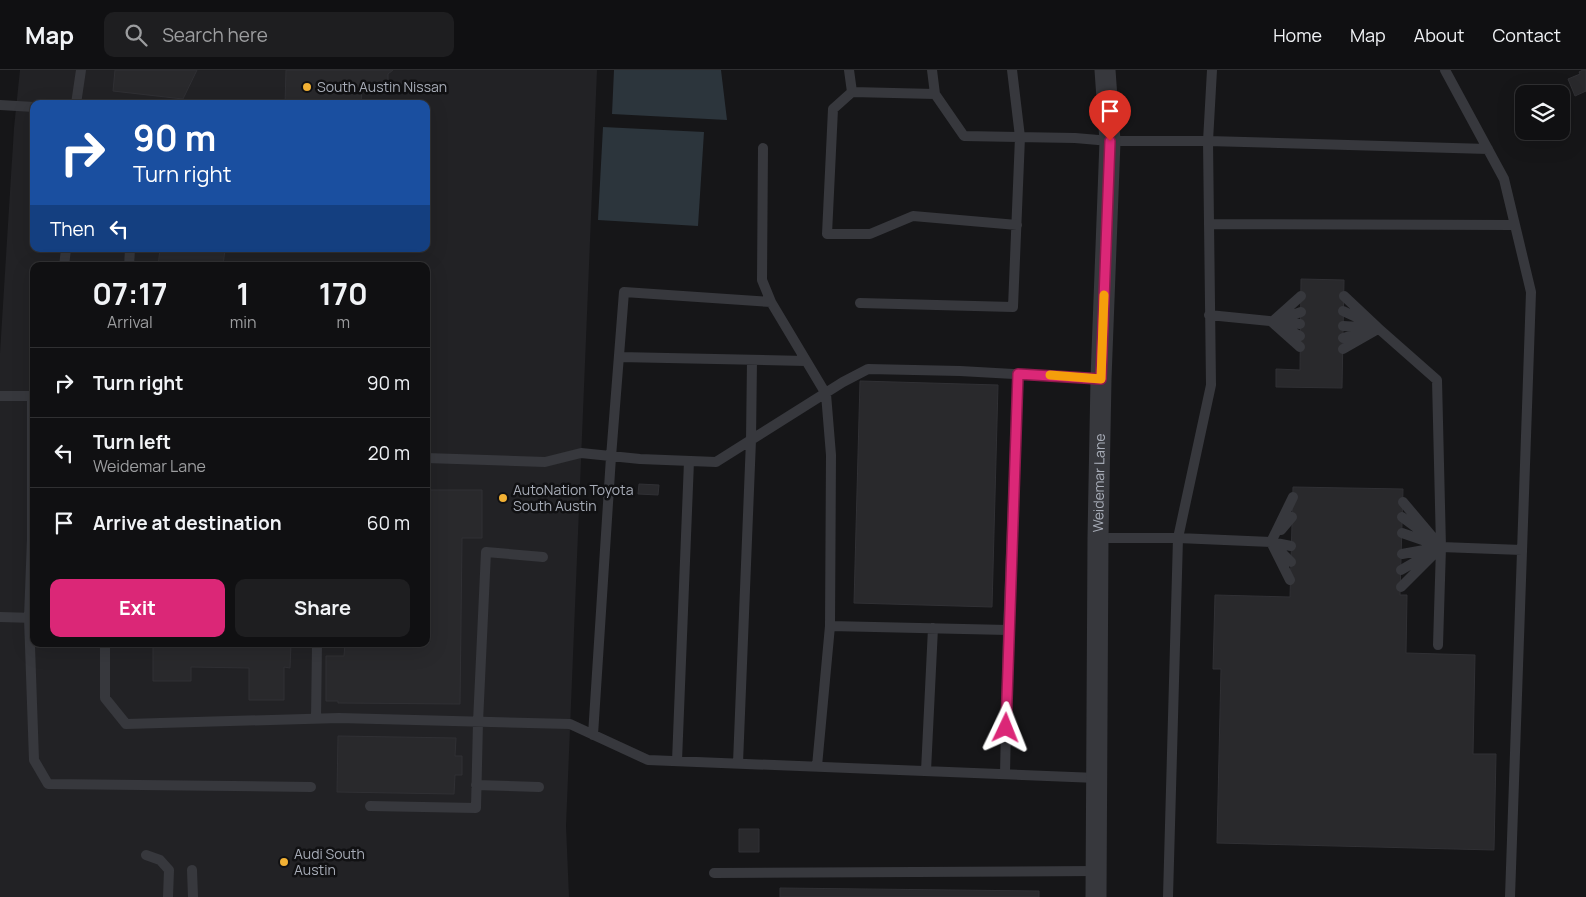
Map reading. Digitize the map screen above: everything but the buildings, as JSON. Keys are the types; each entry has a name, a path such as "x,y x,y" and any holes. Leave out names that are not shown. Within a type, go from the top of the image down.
{"street":[{"name":"Weidemar Lane","path":"1096,897 1098,538 1101,379 1110,141 1105,70"}],"lane":[{"path":"76,100 80,70"},
{"path":"849,70 852,92"},
{"path":"932,70 935,94 964,136 1075,138 1110,141 1208,141 1488,148"},
{"path":"860,303 1014,307 1020,137 1012,70"},
{"path":"1168,897 1178,538 1210,385 1208,141 1212,70"},
{"path":"1445,70 1504,179 1531,292 1510,897"},
{"path":"935,94 852,92 833,109 827,234 870,234 913,216 1017,225"},
{"path":"0,105 30,107"},
{"path":"763,148 762,280 771,302 826,394 830,456 830,626 817,766"},
{"path":"1209,224 1516,225"},
{"path":"593,735 624,292 771,302"},
{"path":"1272,322 1301,296"},
{"path":"1344,296 1437,380 1441,547 1438,645"},
{"path":"1272,322 1301,312"},
{"path":"1343,312 1378,328"},
{"path":"1210,316 1300,324"},
{"path":"1272,322 1300,336"},
{"path":"1272,322 1300,347"},
{"path":"1343,326 1378,328"},
{"path":"1343,338 1378,328"},
{"path":"1343,349 1378,328"},
{"path":"619,357 806,361"},
{"path":"738,763 752,440 752,360"},
{"path":"430,458 545,462 581,453 611,457 716,462 868,369 1101,379"},
{"path":"1005,774 1008,630 1018,374"},
{"path":"0,396 30,396"},
{"path":"677,762 689,461"},
{"path":"1271,542 1293,497"},
{"path":"1402,502 1441,547"},
{"path":"1402,516 1441,547"},
{"path":"1271,542 1292,517"},
{"path":"1271,542 1292,530"},
{"path":"1402,533 1441,547"},
{"path":"1098,538 1178,538 1271,542 1292,546"},
{"path":"1271,542 1291,562"},
{"path":"1271,542 1290,580"},
{"path":"1402,554 1441,547 1522,550"},
{"path":"1401,570 1441,547"},
{"path":"1401,587 1441,547"},
{"path":"370,806 476,808 486,552 543,557"},
{"path":"0,617 30,618"},
{"path":"830,626 1008,630"},
{"path":"926,771 933,628"},
{"path":"32,647 34,760 48,784 310,787"},
{"path":"105,647 105,698 126,724 316,719 570,724 648,760 1097,778"},
{"path":"316,719 317,647"},
{"path":"476,785 539,787"},
{"path":"146,856 160,860 169,870 168,897"},
{"path":"192,870 193,897"},
{"path":"714,873 1097,871"}],"shaded area":[{"name":"AutoNation Toyota South Austin","path":"20,70 597,70 566,826 569,897 0,897 0,353 14,128"},
{"path":"614,70 721,70 727,120 612,114"},
{"path":"603,127 704,132 698,226 598,220"}],"slow traffic":[{"path":"1050,375 1101,379 1104,295"}],"place":[{"name":"South Austin Nissan","path":"307,87"},
{"name":"AutoNation Toyota South Austin","path":"503,498"},
{"name":"Audi South Austin","path":"284,862"}],"route":[{"path":"1006,728 1018,374 1101,379 1110,141"}]}
